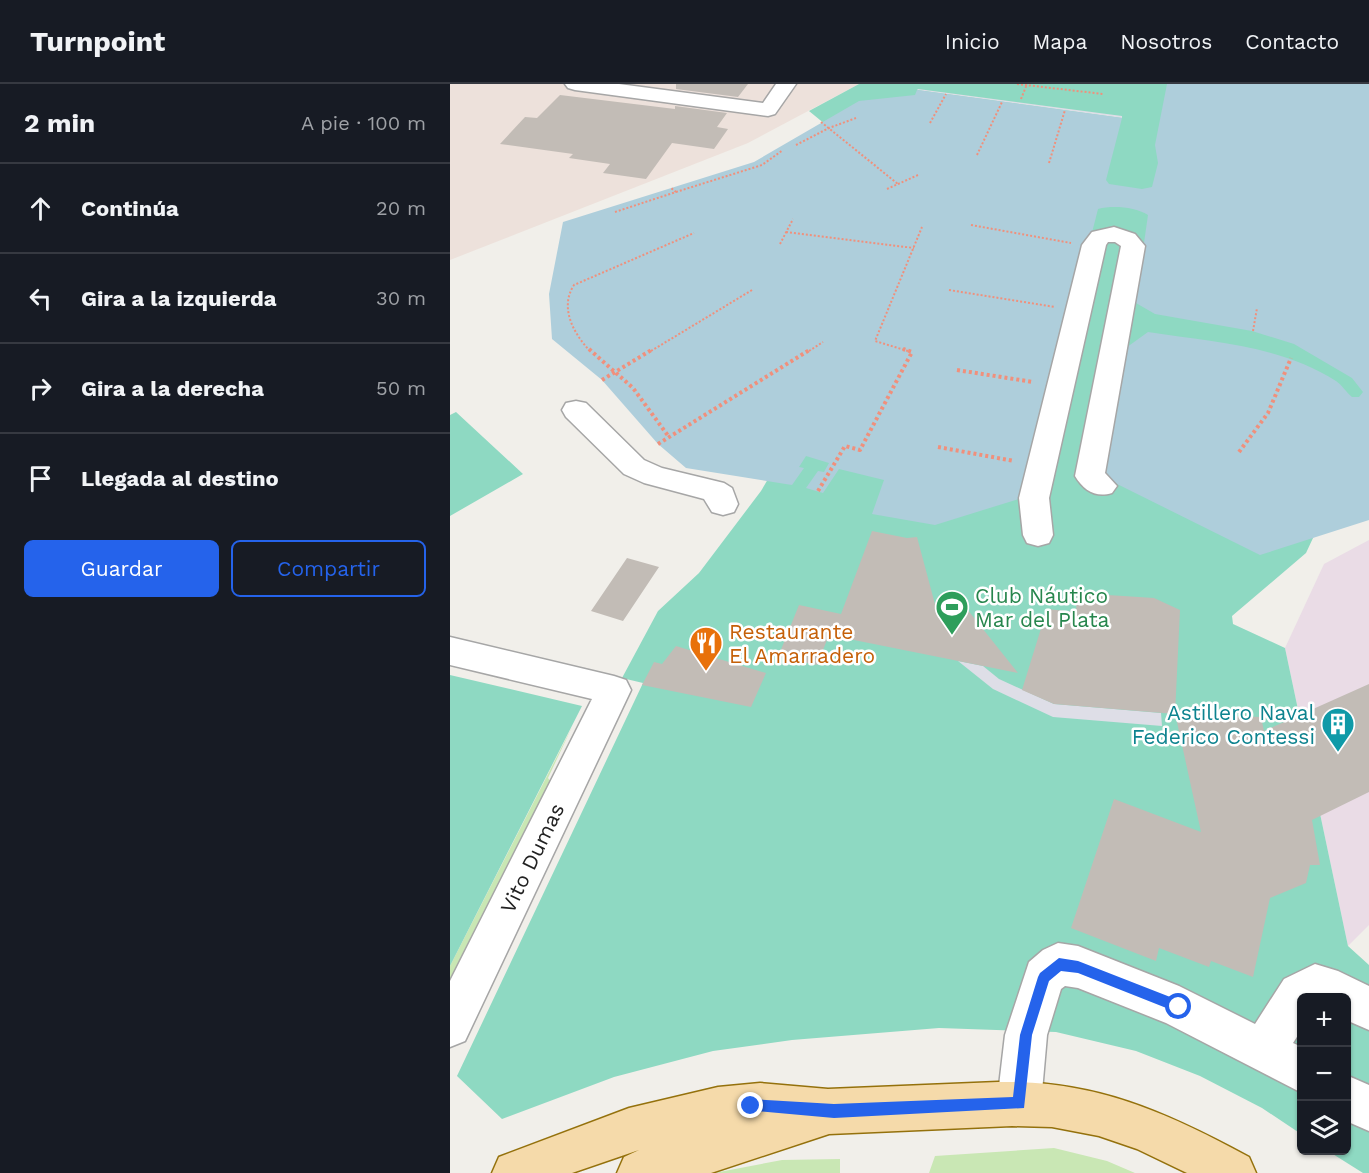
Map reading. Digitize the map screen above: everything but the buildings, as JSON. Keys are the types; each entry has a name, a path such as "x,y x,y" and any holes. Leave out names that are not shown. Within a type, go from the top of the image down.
{"main road":[{"path":"515,1173 589,1143 687,1116 751,1106 834,1111 1019,1103 1078,1109 1128,1122 1165,1137 1233,1173"},
{"path":"640,1173 834,1111"}],"street":[{"path":"575,84 768,110 786,84"},
{"path":"1038,535 1034,498 1094,245 1100,237 1115,235 1127,238 1133,246 1090,476 1102,486"},
{"path":"576,410 634,467 654,476 714,491 721,496 723,504"},
{"name":"Vito Dumas","path":"450,651 615,690 450,1026"},
{"path":"1019,1103 1026,1035 1044,977 1059,964 1078,967 1179,1007 1297,1068"},
{"path":"1264,1049 1299,994 1315,985 1338,992 1369,1009"},
{"path":"1351,1098 1369,1109"}],"path":[{"path":"1017,84 1103,94"},
{"path":"1021,99 1027,85"},
{"path":"930,123 946,94"},
{"path":"977,155 1002,102"},
{"path":"1049,163 1065,110"},
{"path":"796,145 829,128 856,118"},
{"path":"821,122 898,184"},
{"path":"615,212 762,165 783,150"},
{"path":"887,189 918,175"},
{"path":"671,188 675,192"},
{"path":"780,244 792,219"},
{"path":"971,225 1077,244"},
{"path":"818,491 845,446 860,450 912,352 875,341 922,227"},
{"path":"786,232 914,248"},
{"path":"669,437 633,388 587,348 576,335 568,319 570,289 574,285 694,233"},
{"path":"602,380 752,290"},
{"path":"949,290 1062,308"},
{"path":"1252,331 1257,308"},
{"path":"658,444 824,342"},
{"path":"1239,452 1268,414 1292,358"},
{"path":"957,370 1044,384"},
{"path":"938,447 1024,463"}],"shaded area":[{"path":"450,84 859,84 748,143 450,260"},
{"path":"917,90 1122,116 1122,118"},
{"path":"1369,540 1369,925 1348,946 1285,648 1324,564"},
{"path":"958,661 983,666 999,679 1054,704 1161,713 1162,726 1053,717 993,689"}],"green space":[{"name":"Club Náutico Mar del Plata","path":"859,84 1369,84 1369,418 1306,553 1232,616 1233,624 1285,648 1348,946 1369,965 1369,1173 1363,1173 1334,1155 1351,1155 1351,993 1297,993 1297,1131 1262,1108 1200,1076 1136,1051 1056,1032 939,1028 792,1040 713,1051 614,1077 502,1119 457,1076 643,683 622,678 658,611 699,573 761,491 801,423 898,184 809,111"},
{"path":"456,412 523,474 450,516 450,415"},
{"path":"450,675 582,706 450,966"},
{"path":"572,727 548,778 551,782 450,981 450,966"},
{"path":"1054,1148 1107,1161 1135,1173 929,1173 935,1156"},
{"path":"840,1159 840,1173 714,1173 782,1160"}],"water":[{"path":"1167,84 1369,84 1369,520 1260,555 1101,476 1123,350 1148,332 1220,342 1269,352 1314,369 1336,381 1352,397 1359,397 1363,392 1352,378 1294,344 1252,331 1155,314 1129,299 1137,248 1144,243 1148,215 1130,209 1110,207 1098,209 1025,497 935,525 872,514 884,480 839,469 823,493 806,488 818,471 824,472 829,463 806,456 799,467 804,468 792,485 686,468 658,444 602,380 552,339 549,294 563,222 754,162 859,101 915,95 917,90 1122,118 1106,180 1109,184 1142,189 1152,187 1158,163 1155,145"}],"place":[{"name":"Club Náutico Mar del Plata","path":"952,636"},
{"name":"Restaurante El Amarradero","path":"706,672"},
{"name":"Astillero Naval Federico Contessi","path":"1338,753"}],"route":[{"path":"751,1106 834,1111 1019,1103 1026,1035 1044,977 1059,964 1078,967 1179,1007"}]}
